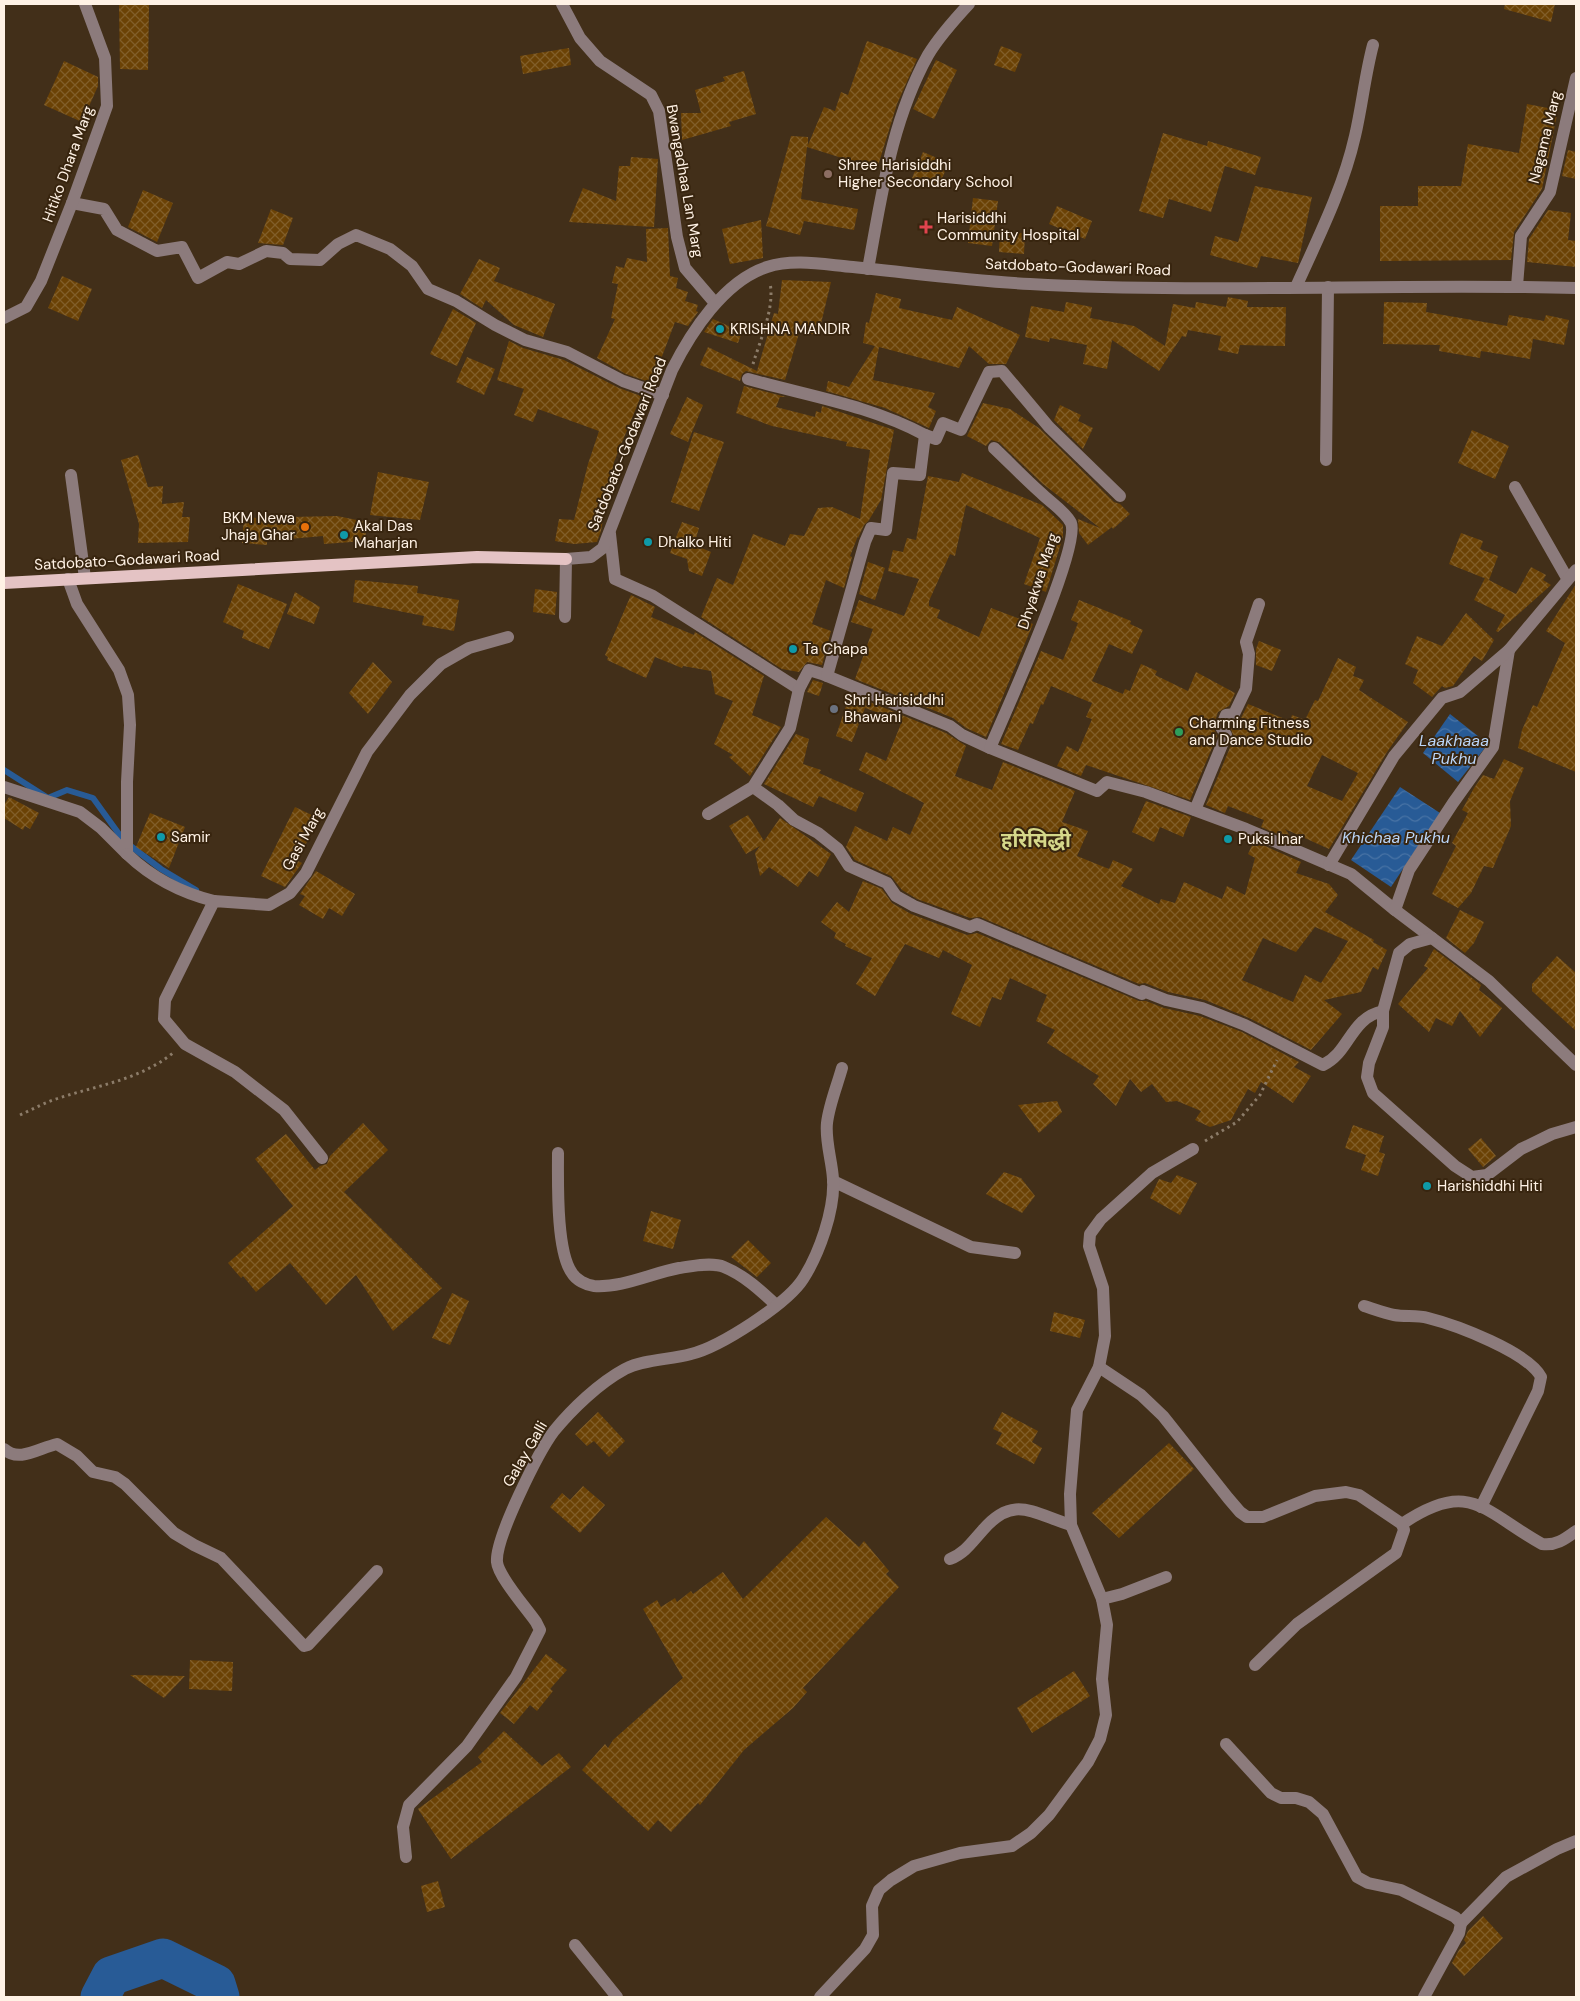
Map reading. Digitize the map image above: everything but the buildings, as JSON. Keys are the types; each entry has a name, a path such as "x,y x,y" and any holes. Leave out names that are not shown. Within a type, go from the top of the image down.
{"main road":[{"name":"Satdobato-Godawari Road","path":"4,583 477,557 566,559"}],"street":[{"name":"Hitiko Dhara Marg","path":"4,318 26,307 41,281 107,106 105,58 85,4"},
{"name":"Bwangadhaa Lan Marg","path":"562,4 580,38 600,61 651,94 659,111 677,237 684,268 716,303"},
{"path":"868,269 893,138 929,54 969,4"},
{"path":"1296,287 1329,214 1346,168 1355,136 1366,72 1373,45"},
{"name":"Nagama Marg","path":"1517,286 1521,236 1550,192 1576,78"},
{"path":"72,203 104,209 117,230 157,250 182,247 198,278 227,262 239,264 266,251 283,252 290,259 320,260 338,244 356,235 390,249 412,266 428,290 464,305 495,325 525,340 567,352 623,381 663,395"},
{"name":"Satdobato-Godawari Road","path":"566,559 591,557 603,548 634,464 683,348 716,303 737,285 767,267 813,264 1029,284 1296,287 1517,286 1576,288"},
{"path":"1326,460 1328,287"},
{"path":"748,379 864,408 936,439 943,423 961,430 988,372 1002,371 1049,427 1120,496"},
{"path":"827,676 865,542 871,528 886,530 893,473 920,474 925,435"},
{"name":"Dhyakwa Marg","path":"990,748 1029,658 1059,579 1072,534 1071,523 1054,504 994,448"},
{"path":"71,475 85,578"},
{"path":"1329,865 1394,756 1436,705 1442,698 1460,692 1509,650 1572,574 1515,487"},
{"path":"609,534 615,579 653,596 799,688"},
{"path":"565,617 566,559"},
{"path":"68,579 77,604 119,670 128,696 130,725 127,782 127,854"},
{"path":"1195,810 1226,735 1221,727 1226,716 1234,714 1246,689 1249,654 1246,642 1259,604"},
{"name":"Gasi Marg","path":"4,787 80,812 101,828 139,866 161,879 200,897 214,901 269,905 290,893 306,873 367,752 410,695 441,664 469,648 508,637"},
{"path":"1395,910 1409,870 1452,803 1493,747 1509,650"},
{"path":"708,814 753,787 790,728 799,688 809,670 950,726 962,735 990,748 1097,791 1107,782 1146,792 1351,874 1489,981 1576,1065"},
{"path":"753,787 778,805 794,820 818,833 838,849 849,866 887,883 896,896 914,906 970,927 977,924 1142,994 1143,991 1166,1000 1202,1008 1264,1033 1284,1046 1323,1065 1333,1061 1364,1018 1383,1011"},
{"path":"214,901 165,1000 164,1019 185,1044 235,1072 284,1110 322,1158"},
{"path":"1432,938 1410,944 1399,953 1383,1011 1383,1027 1369,1063 1367,1077 1373,1093 1455,1166 1472,1177 1487,1175 1521,1149 1552,1134 1576,1127"},
{"name":"Galay Galli","path":"406,1857 403,1827 409,1805 467,1746 516,1677 540,1630 497,1563 499,1547 519,1494 554,1432 594,1391 625,1369 652,1361 692,1354 727,1339 776,1305 802,1281 816,1253 828,1222 834,1181 826,1124 842,1068"},
{"path":"820,1997 865,1949 873,1935 872,1906 879,1890 914,1866 960,1853 1012,1846 1031,1833 1049,1815 1088,1762 1100,1739 1106,1715 1102,1679 1106,1624 1102,1599 1071,1525 1070,1494 1077,1410 1099,1367 1105,1336 1104,1288 1089,1246 1090,1234 1101,1219 1152,1173 1193,1149"},
{"path":"558,1153 559,1206 564,1249 571,1273 582,1282 593,1286 614,1285 659,1272 695,1266 723,1266 754,1285 776,1305"},
{"path":"834,1181 971,1247 1015,1254"},
{"path":"1364,1306 1394,1315 1427,1317 1464,1330 1511,1351 1536,1368 1541,1378 1538,1391 1480,1506"},
{"path":"1099,1367 1141,1395 1163,1416 1228,1498 1247,1517 1263,1517 1315,1496 1346,1492 1358,1495 1402,1524 1404,1530 1396,1554 1297,1624 1255,1665"},
{"path":"4,1449 10,1455 19,1456 57,1444 77,1456 93,1472 115,1477 174,1533 221,1558 301,1645 308,1645 377,1571"},
{"path":"1402,1524 1438,1503 1457,1500 1495,1512 1542,1544 1551,1545 1559,1542 1576,1531"},
{"path":"950,1559 968,1548 999,1513 1010,1508 1025,1509 1071,1525"},
{"path":"1102,1599 1122,1594 1166,1576"},
{"path":"1226,1744 1271,1793 1281,1798 1296,1798 1309,1802 1323,1814 1357,1877 1368,1883 1401,1890 1455,1917 1461,1923"},
{"path":"1424,1997 1459,1933 1461,1923 1506,1877 1557,1849 1576,1842"},
{"path":"575,1945 617,1997"}],"path":[{"path":"748,379 768,314 772,289 767,267"},
{"path":"20,1115 58,1098 135,1076 158,1065 185,1044"},
{"path":"1193,1149 1237,1122 1260,1094 1284,1046"}],"water":[{"name":"Laakhaaa Pukhu","path":"1450,714 1488,744 1458,782 1423,753"},
{"name":"Khichaa Pukhu","path":"1400,787 1440,813 1391,887 1351,860"}],"waterway":[{"path":"4,770 48,798 67,790 93,798 124,841 161,869 196,890"},
{"path":"100,1997 111,1976 163,1958 216,1984 220,1997"}],"place":[{"name":"Shree Harisiddhi Higher Secondary School","path":"828,174"},
{"name":"Harisiddhi Community Hospital","path":"926,227"},
{"name":"KRISHNA MANDIR","path":"720,329"},
{"name":"BKM Newa Jhaja Ghar","path":"305,527"},
{"name":"Akal Das Maharjan","path":"344,535"},
{"name":"Dhalko Hiti","path":"648,542"},
{"name":"Ta Chapa","path":"793,649"},
{"name":"Shri Harisiddhi Bhawani","path":"834,709"},
{"name":"Charming Fitness and Dance Studio","path":"1179,732"},
{"name":"Samir","path":"161,837"},
{"name":"Puksi Inar","path":"1228,839"},
{"name":"Harishiddhi Hiti","path":"1427,1186"}],"district":[{"name":"हरिसिद्धी","path":"1036,840"}]}
